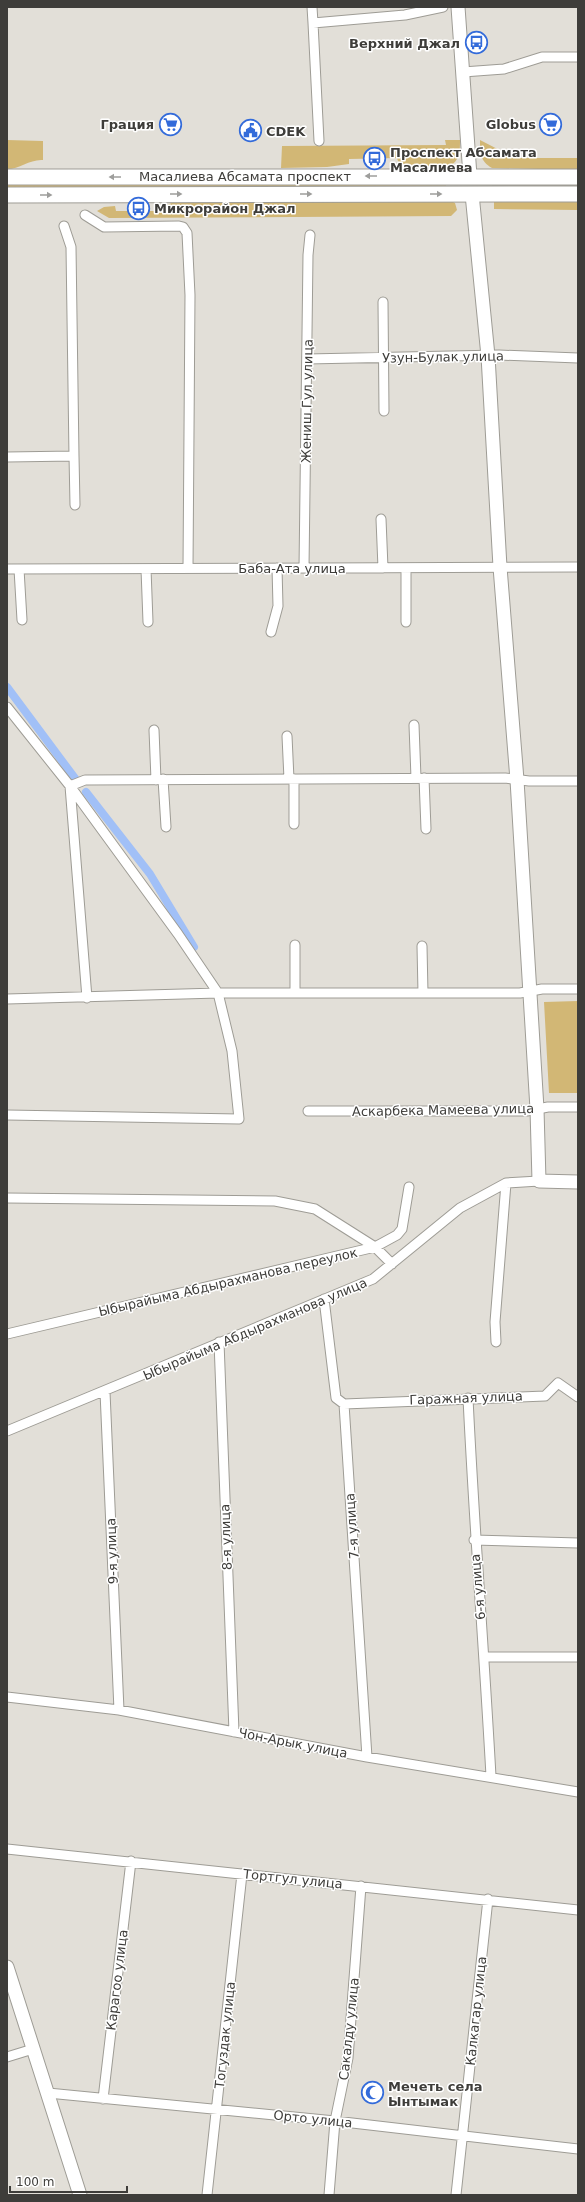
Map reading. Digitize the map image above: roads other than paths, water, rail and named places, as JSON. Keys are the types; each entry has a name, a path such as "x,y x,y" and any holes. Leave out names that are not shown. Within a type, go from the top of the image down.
{"main road":[{"path":"470,176 472,194"},
{"name":"Масалиева Абсамата проспект","path":"7,177 578,177"},
{"name":"Масалиева Абсамата проспект","path":"7,195 578,194"}],"street":[{"path":"312,7 319,141"},
{"path":"312,23 405,15 443,7"},
{"path":"458,7 470,176"},
{"path":"463,72 504,69 542,57 578,57"},
{"path":"472,194 488,356 500,568 517,780 537,1109 539,1181"},
{"path":"86,215 104,227 179,226 183,227 188,233 190,295 188,568"},
{"path":"64,226 71,247 75,505"},
{"name":"Жениш Гул улица","path":"304,568 308,255 310,234"},
{"path":"383,302 384,411"},
{"name":"Узун-Булак улица","path":"307,359 488,356 578,358"},
{"path":"7,457 74,456"},
{"path":"381,519 382,568"},
{"name":"Баба-Ата улица","path":"7,569 578,567"},
{"path":"271,632 278,606 277,568"},
{"path":"406,568 406,622"},
{"path":"19,569 22,620"},
{"path":"146,569 148,622"},
{"path":"7,707 70,786 178,934 218,993 232,1051 239,1119 7,1115"},
{"path":"414,725 426,829"},
{"path":"154,730 166,827"},
{"path":"287,736 294,824"},
{"path":"70,786 85,780 160,779 420,778 578,781"},
{"path":"70,786 87,998"},
{"path":"295,945 295,992"},
{"path":"422,946 423,993"},
{"path":"7,999 295,992 520,993 542,989 578,989"},
{"name":"Аскарбека Мамеева улица","path":"308,1111 527,1111 537,1109 578,1107"},
{"name":"Ыбырайыма Абдырахманова улица","path":"7,1431 105,1392 219,1342 373,1280 460,1208 506,1184 539,1181 578,1182"},
{"path":"496,1342 495,1322 506,1184"},
{"name":"Ыбырайыма Абдырахманова переулок","path":"7,1334 375,1247 397,1235 402,1229 409,1187"},
{"path":"7,1198 275,1200 314,1210 375,1247 392,1264"},
{"name":"7-я улица","path":"324,1299 336,1398 344,1404 367,1757"},
{"name":"8-я улица","path":"219,1342 234,1732"},
{"name":"Гаражная улица","path":"344,1404 545,1396 558,1383 578,1397"},
{"name":"9-я улица","path":"105,1392 119,1710"},
{"name":"6-я улица","path":"468,1398 474,1540 484,1657 491,1776"},
{"path":"474,1540 578,1543"},
{"path":"484,1657 578,1657"},
{"name":"Чон-Арык улица","path":"7,1697 119,1710 367,1757 491,1776 578,1792"},
{"name":"Тортгул улица","path":"7,1849 131,1861 578,1910"},
{"name":"Карагоо улица","path":"103,2099 131,1861"},
{"name":"Тогуздак улица","path":"207,2195 242,1874"},
{"name":"Сакалду улица","path":"329,2195 335,2121 348,2058 361,1886"},
{"name":"Калкагар улица","path":"456,2195 488,1900"},
{"path":"7,1966 80,2195"},
{"path":"7,2057 33,2049"},
{"name":"Орто улица","path":"48,2093 335,2121 578,2149"}],"waterway":[{"path":"7,687 77,781"},
{"path":"86,792 150,874 194,947"}],"place":[{"name":"Верхний Джал","path":"476,43"},
{"name":"Грация","path":"170,124"},
{"name":"Globus","path":"551,124"},
{"name":"CDEK","path":"251,131"},
{"name":"Проспект Абсамата Масалиева","path":"374,159"},
{"name":"Микрорайон Джал","path":"138,208"},
{"name":"Мечеть села Ынтымак","path":"373,2093"}]}
